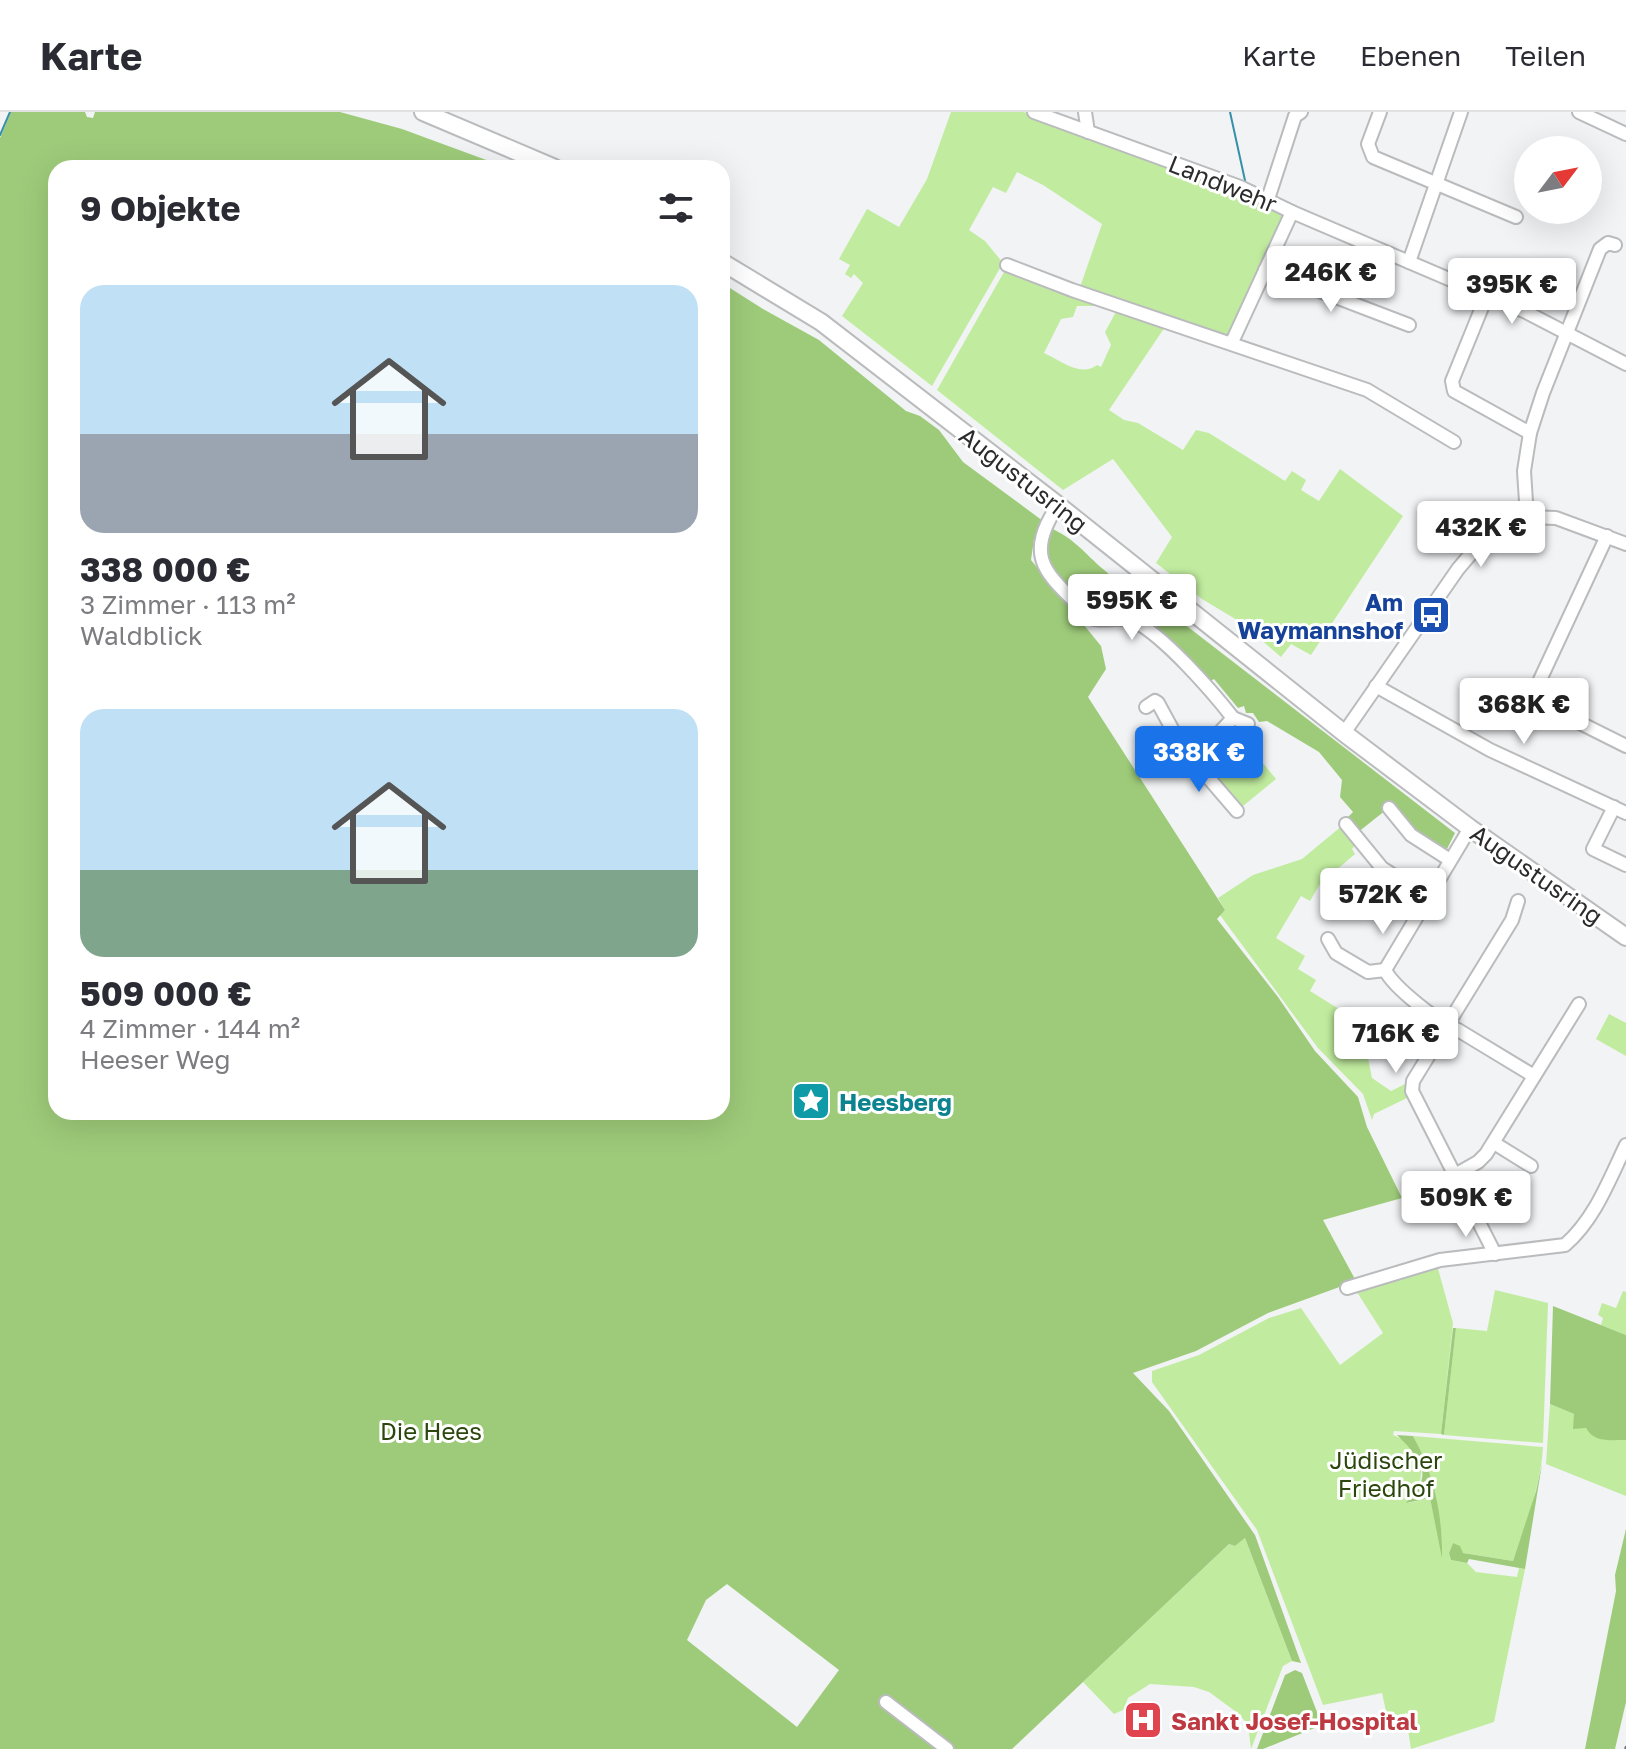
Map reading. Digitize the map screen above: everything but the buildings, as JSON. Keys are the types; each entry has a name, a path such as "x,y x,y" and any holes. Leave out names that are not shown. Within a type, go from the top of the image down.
{"main road":[{"path":"423,112 536,160"},
{"name":"Augustusring","path":"730,267 821,322 1058,505 1344,733 1470,828 1626,937"}],"street":[{"name":"Landwehr","path":"1034,112 1268,199 1487,295 1626,364"},
{"path":"1085,112 1088,132"},
{"path":"1380,112 1368,144 1373,157 1514,216"},
{"path":"1409,262 1461,112"},
{"path":"1579,112 1626,134"},
{"path":"1268,199 1294,113"},
{"path":"1232,342 1292,212"},
{"path":"1527,517 1524,471 1530,433 1600,249 1608,243 1615,245"},
{"path":"1007,265 1367,390 1454,442"},
{"path":"1265,270 1409,325"},
{"path":"1487,295 1452,381 1454,391 1530,433"},
{"path":"1058,505 1040,536 1038,549 1044,566 1091,618 1131,620 1146,629 1192,671 1233,718 1248,724"},
{"path":"1344,733 1472,551 1502,524 1527,517 1556,518 1626,544"},
{"path":"1607,536 1539,682 1537,694 1550,708 1626,746"},
{"path":"1376,686 1490,750 1620,810 1593,849 1626,865"},
{"path":"1146,707 1155,701 1158,703 1186,754 1197,757"},
{"path":"1176,769 1197,757 1233,718"},
{"path":"1197,757 1200,768 1237,811"},
{"path":"1389,808 1411,835 1450,860"},
{"path":"1346,824 1382,868 1427,897"},
{"path":"1385,970 1470,828"},
{"path":"1495,1254 1412,1091 1413,1081 1512,920 1518,901"},
{"path":"1328,939 1336,953 1368,972 1385,970"},
{"path":"1385,970 1393,981 1447,1025 1534,1076"},
{"path":"1455,1175 1478,1162 1494,1143 1579,1004"},
{"path":"1494,1143 1531,1166"},
{"path":"1347,1288 1440,1260 1565,1245 1580,1232 1594,1210 1626,1145"},
{"path":"886,1702 947,1749"}],"green space":[{"name":"Die Hees","path":"11,112 85,112 87,117 93,118 95,112 340,112 402,129 486,160 48,160 48,1120 730,1120 730,288 819,340 906,411 920,416 939,430 963,462 1043,521 1034,539 1031,560 1101,646 1106,669 1088,697 1225,910 1217,919 1278,997 1315,1051 1358,1097 1367,1127 1402,1198 1323,1220 1356,1281 1268,1313 1196,1351 1133,1373 1169,1411 1255,1535 1301,1663 1292,1661 1245,1538 1235,1546 1229,1544 1012,1749 0,1749 0,138","holes":["727,1584 839,1670 797,1727 687,1640 706,1600"]},
{"path":"951,112 1024,112 1283,211 1285,217 1229,338 1079,290 1102,224 1043,185 1017,172 1006,193 993,187 969,230 985,241 1003,263 932,386 842,316 863,283 854,274 851,278 845,274 850,265 839,259 867,209 899,227 927,179"},
{"path":"1011,270 1098,301 1101,306 1077,306 1073,317 1061,319 1044,353 1077,369 1101,367 1111,345 1105,332 1118,308 1167,324 1109,410 1124,420 1138,423 1183,450 1196,430 1209,433 1285,481 1292,471 1306,480 1301,490 1319,501 1340,469 1403,516 1311,655 1291,644 1281,657 1242,623 1202,599 1156,563 1172,537 1113,459 1063,490 937,390 1004,272"},
{"path":"1053,529 1075,543 1115,578 1153,600 1455,833 1447,849 1441,850 1418,837 1391,806 1357,833 1346,819 1353,812 1340,797 1342,780 1319,752 1267,721 1259,722 1253,713 1246,713 1244,706 1238,708 1214,679 1209,682 1140,619 1094,615 1087,609 1050,562 1048,540"},
{"path":"1235,725 1250,737 1253,751 1276,779 1243,806 1238,801 1233,802 1204,766 1203,754"},
{"path":"1343,825 1356,844 1352,849 1355,854 1320,884 1310,901 1301,896 1276,938 1305,956 1298,969 1316,980 1310,991 1376,1032 1366,1048 1372,1078 1391,1091 1405,1084 1411,1096 1374,1114 1372,1120 1363,1094 1318,1048 1220,915 1225,910 1218,898 1253,875 1302,859"},
{"path":"1609,1014 1626,1023 1626,1056 1596,1039"},
{"name":"Jüdischer Friedhof","path":"1437,1265 1453,1323 1441,1434 1394,1431 1393,1435 1404,1440 1418,1455 1421,1464 1419,1484 1408,1503 1430,1498 1442,1553 1434,1493 1413,1436 1543,1447 1536,1490 1513,1561 1463,1553 1453,1543 1449,1553 1451,1560 1467,1563 1476,1572 1517,1577 1519,1568 1525,1569 1494,1722 1411,1749 1407,1723 1409,1714 1405,1713 1402,1723 1389,1725 1382,1693 1323,1705 1257,1530 1152,1382 1152,1371 1199,1355 1269,1318 1301,1308 1340,1365 1383,1333 1355,1289"},
{"path":"1495,1290 1548,1303 1543,1443 1444,1435 1456,1328 1487,1331"},
{"path":"1623,1291 1626,1292 1626,1335 1601,1325 1603,1318 1598,1315 1602,1303 1616,1308"},
{"path":"1553,1306 1626,1335 1626,1440 1603,1440 1586,1428 1573,1429 1574,1414 1550,1404"},
{"path":"1453,1328 1456,1328 1444,1435 1441,1434"},
{"path":"1550,1404 1574,1414 1586,1428 1611,1440 1626,1440 1626,1496 1546,1464"},
{"path":"1397,1435 1413,1436 1427,1465 1439,1511 1442,1558 1430,1498 1406,1503 1420,1483 1421,1467"},
{"path":"1542,1464 1525,1569 1469,1559 1467,1563 1451,1560 1449,1553 1453,1543 1460,1546 1463,1553 1513,1561"},
{"path":"1626,1529 1626,1702 1615,1749 1585,1749 1616,1591 1615,1575"},
{"path":"1245,1538 1292,1661 1283,1666 1251,1749 1248,1725 1239,1714 1209,1692 1194,1687 1150,1684 1128,1698 1123,1710 1114,1714 1083,1682 1229,1544 1235,1546"},
{"path":"1295,1670 1302,1673 1322,1725 1257,1749 1285,1675"}],"waterway":[{"path":"0,135 10,112"},
{"path":"1230,112 1246,185"}],"place":[{"name":"Am Waymannshof","path":"1431,615"},
{"name":"Heesberg","path":"811,1101"},
{"name":"Sankt Josef-Hospital","path":"1143,1720"}]}
